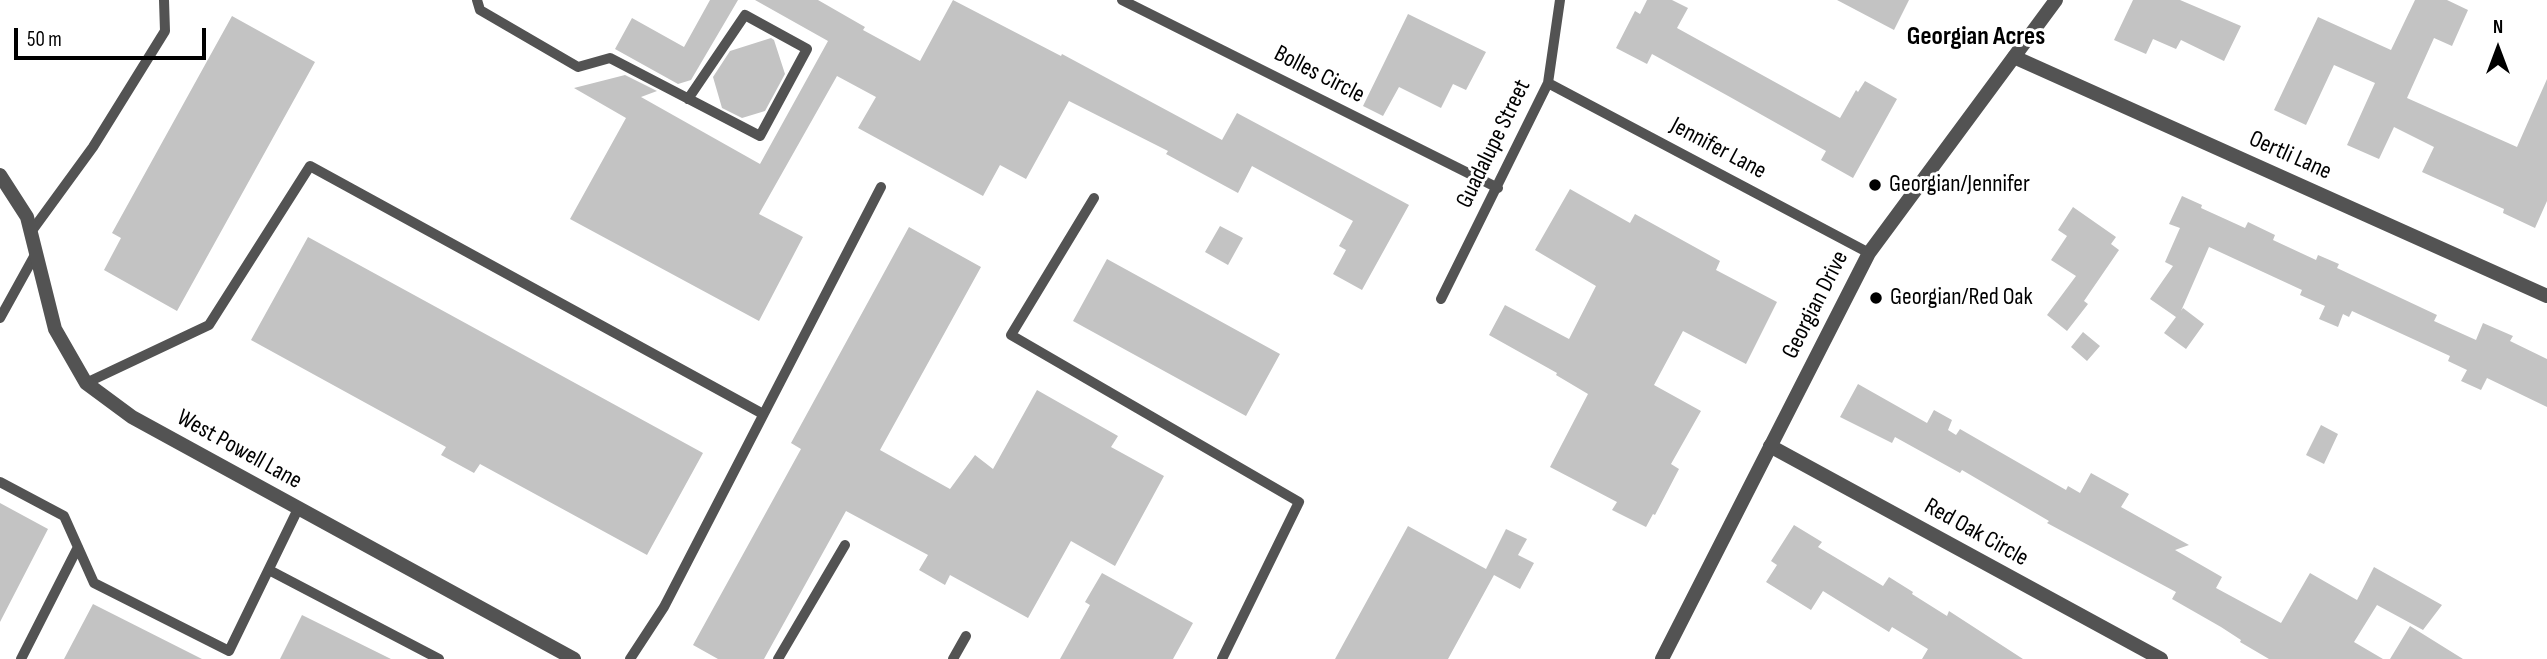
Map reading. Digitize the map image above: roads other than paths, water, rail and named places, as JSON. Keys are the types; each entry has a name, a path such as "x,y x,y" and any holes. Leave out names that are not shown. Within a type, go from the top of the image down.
{"street":[{"name":"Georgian Drive","path":"1662,659 1869,253 2056,0"},
{"name":"Oertli Lane","path":"2014,57 2547,296"},
{"name":"West Powell Lane","path":"0,175 27,217 55,329 86,383 132,417 574,659"},
{"name":"Red Oak Circle","path":"1770,446 2161,659"}],"lane":[{"path":"31,232 93,147 164,32 163,0"},
{"path":"477,0 480,10 578,67 610,58 688,99 760,136 807,48 746,15 688,99"},
{"name":"Bolles Circle","path":"1122,0 1498,188"},
{"name":"Guadalupe Street","path":"1440,299 1498,188 1548,83 1560,0"},
{"name":"Jennifer Lane","path":"1548,83 1869,253"},
{"path":"86,383 209,325 310,166 763,414"},
{"path":"630,659 663,607 881,187"},
{"path":"1094,198 1011,335 1299,502 1223,659"},
{"path":"0,318 36,253"},
{"path":"0,482 64,516 94,583 227,655 298,509"},
{"path":"778,659 845,545"},
{"path":"20,659 78,547"},
{"path":"269,570 439,659"},
{"path":"953,659 966,636"}],"place":[{"name":"Georgian/Jennifer","path":"1875,185"},
{"name":"Georgian/Red Oak","path":"1876,298"}],"district":[{"name":"Georgian Acres","path":"1976,37"}]}
